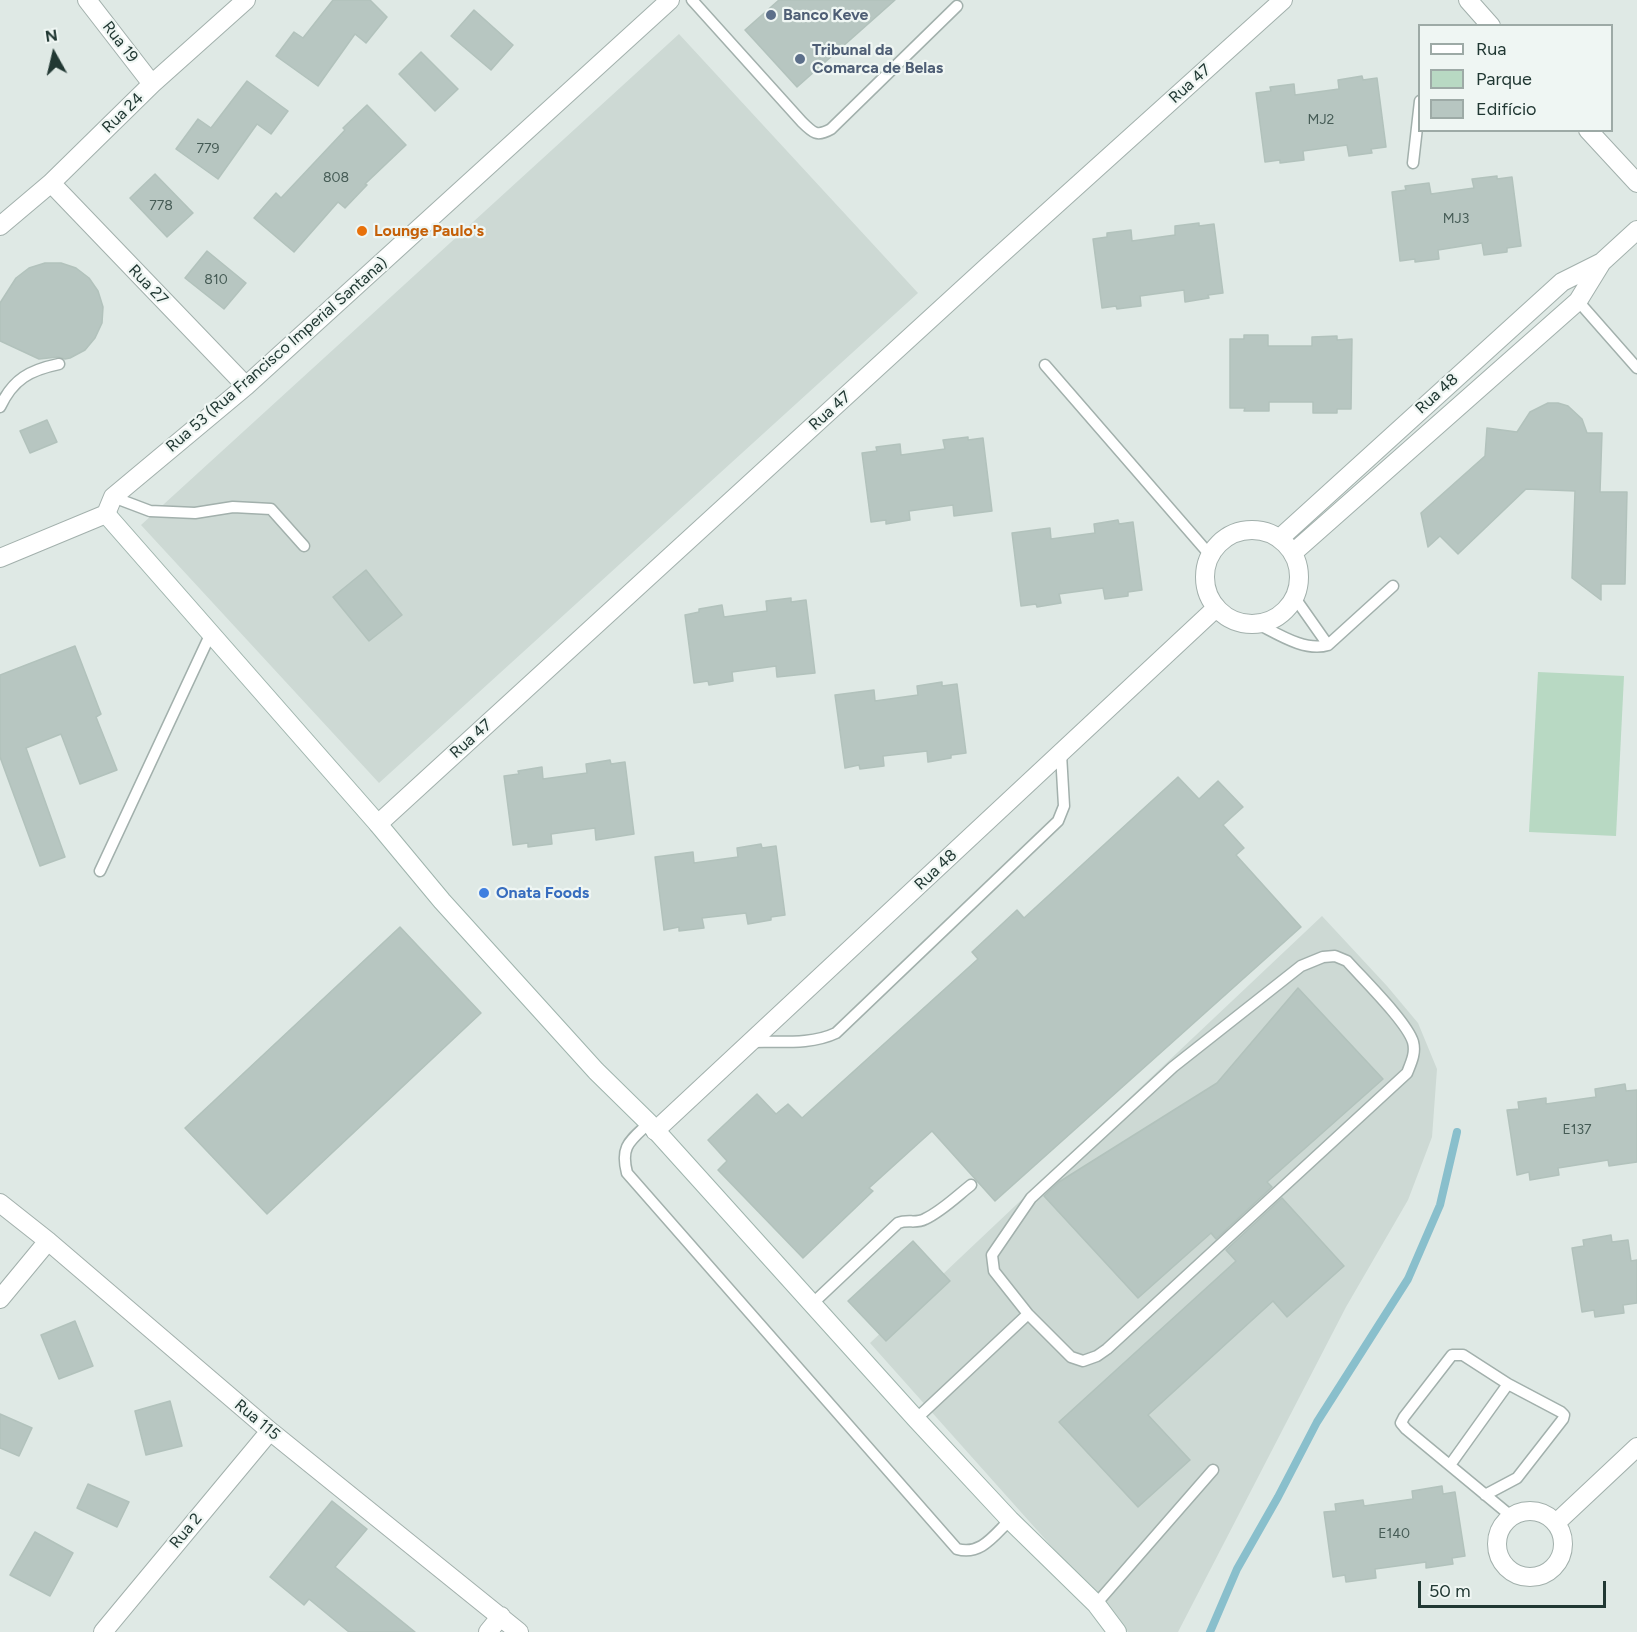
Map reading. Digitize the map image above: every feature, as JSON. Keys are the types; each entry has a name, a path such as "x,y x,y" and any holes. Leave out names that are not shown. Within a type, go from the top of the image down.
{"street":[{"name":"Rua 19","path":"87,0 152,84"},
{"name":"Rua 24","path":"0,226 51,183 152,84 246,0"},
{"name":"Rua 53 (Rua Francisco Imperial Santana)","path":"0,558 109,505 246,386 670,0"},
{"name":"Rua 47","path":"378,824 988,266 1283,0"},
{"path":"1468,0 1489,24"},
{"path":"1590,132 1637,183"},
{"name":"Rua 27","path":"51,183 246,386"},
{"name":"Rua 48","path":"1280,538 1562,282 1602,262 1637,230"},
{"name":"Rua 48","path":"1294,552 1578,301 1602,262"},
{"path":"1442,390 1458,407"},
{"path":"109,505 211,633 442,901 588,1063 652,1127 916,1419 1010,1520 1096,1604 1116,1632"},
{"path":"1253,529 1267,531 1280,538 1294,552 1299,567 1300,583 1295,598 1286,611 1274,620 1258,624 1243,623 1228,618 1216,608 1205,584 1205,571 1215,546 1226,537 1239,531 1253,529"},
{"name":"Rua 48","path":"652,1127 751,1042 1216,608"},
{"name":"Rua 115","path":"0,1203 48,1241 270,1431 519,1632"},
{"path":"0,1299 48,1241"},
{"name":"Rua 2","path":"103,1632 270,1431"},
{"path":"1556,1523 1637,1447"},
{"path":"1538,1511 1556,1523 1560,1528 1564,1546 1558,1563 1544,1574 1526,1577 1503,1564 1497,1548 1499,1530 1511,1516 1519,1512 1538,1511"},
{"path":"488,1632 501,1616"}],"lane":[{"path":"692,0 802,122 816,134 823,134 831,129 957,6"},
{"path":"1413,163 1418,111"},
{"path":"1578,301 1637,368"},
{"path":"0,407 11,390 27,374 37,368 59,364"},
{"path":"1045,365 1210,555"},
{"path":"109,505 150,511 195,513 233,507 271,509 304,546"},
{"path":"1258,624 1302,645 1321,647 1328,645 1393,586"},
{"path":"1295,598 1328,645"},
{"path":"100,871 211,633"},
{"path":"751,1042 812,1041 825,1039 836,1033 1058,821 1064,806 1060,754"},
{"path":"1335,956 1347,961 1406,1028 1413,1043 1414,1058 1407,1073 1097,1356 1083,1361 1071,1358 1028,1314 994,1271 992,1255 1031,1198 1173,1067 1300,966 1323,957 1335,956"},
{"path":"652,1127 630,1140 623,1157 627,1173 957,1549 967,1552 977,1550 1010,1520"},
{"path":"812,1304 898,1223 905,1220 915,1223 926,1219 971,1185"},
{"path":"916,1419 1028,1314"},
{"path":"1485,1495 1517,1478 1564,1415 1508,1384 1463,1355 1456,1354 1452,1355 1401,1423 1403,1427 1485,1495 1511,1516"},
{"path":"1450,1466 1508,1384"},
{"path":"1096,1604 1213,1470"}],"shaded area":[{"path":"679,34 918,293 379,783 141,525"},
{"path":"1322,916 1418,1023 1437,1069 1432,1137 1408,1200 1346,1307 1178,1632 1128,1632 870,1343"}],"green space":[{"path":"1538,672 1624,676 1616,836 1529,832"}],"building":[{"path":"333,0 370,0 387,17 366,43 355,34 318,86 276,56 294,32 303,38"},
{"name":"Tribunal da Comarca de Belas","path":"779,0 895,0 797,87 745,30"},
{"path":"474,10 513,45 491,70 451,36"},
{"path":"421,52 458,89 435,111 399,74"},
{"path":"1362,76 1363,80 1377,78 1386,147 1371,149 1372,153 1349,156 1347,145 1303,151 1304,160 1265,162 1256,93 1271,91 1270,87 1294,84 1295,95 1339,89 1338,80"},
{"path":"247,81 288,111 271,134 257,124 218,179 176,149 198,119 211,128"},
{"path":"367,105 406,145 365,184 367,185 345,208 338,202 294,252 254,218 276,193 281,198 345,130 343,128"},
{"path":"155,174 193,213 167,237 130,198"},
{"path":"1497,176 1497,179 1512,177 1521,246 1507,248 1507,252 1484,255 1482,243 1438,250 1439,259 1400,261 1392,192 1406,190 1405,186 1429,183 1431,194 1474,188 1472,179"},
{"path":"1199,223 1199,226 1214,224 1223,293 1185,302 1184,290 1140,296 1141,306 1102,308 1093,239 1107,237 1107,233 1131,230 1132,241 1175,235 1175,226"},
{"path":"207,251 246,283 224,309 185,278"},
{"path":"45,263 61,263 76,268 89,278 98,291 103,307 102,323 95,338 85,350 70,358 39,359 0,341 0,303 16,278 29,268"},
{"path":"1244,335 1268,335 1268,346 1312,346 1312,337 1337,336 1337,340 1352,339 1351,409 1337,409 1337,413 1313,413 1313,402 1269,402 1269,411 1244,411 1245,408 1230,408 1230,339 1244,339"},
{"path":"1548,403 1568,406 1582,419 1587,433 1602,433 1600,492 1627,492 1625,584 1601,584 1601,600 1572,578 1575,491 1526,489 1458,554 1440,536 1428,547 1421,513 1485,456 1487,428 1517,432 1530,412"},
{"path":"47,420 57,442 30,453 20,431"},
{"path":"968,437 968,440 983,438 992,511 954,516 953,505 909,511 910,520 886,524 886,520 871,522 862,453 877,451 876,447 900,444 901,455 945,449 943,440"},
{"path":"1118,520 1119,524 1133,522 1142,590 1128,592 1128,596 1105,599 1103,588 1059,594 1061,603 1037,607 1036,604 1021,606 1012,533 1050,528 1051,539 1095,533 1094,524"},
{"path":"366,570 402,615 369,641 333,597"},
{"path":"791,598 791,602 806,600 815,673 777,677 776,666 732,672 733,681 709,685 708,681 694,683 685,615 699,612 699,609 722,605 724,617 767,611 766,601"},
{"path":"75,646 101,714 96,717 117,770 80,784 61,734 26,748 65,857 40,866 0,757 0,675"},
{"path":"942,682 942,686 957,684 966,753 928,762 927,751 883,756 884,766 860,769 859,765 845,768 835,695 874,690 875,701 918,695 917,686"},
{"path":"610,760 611,764 625,762 634,834 596,840 595,828 551,834 552,844 528,847 528,843 513,845 504,776 542,767 543,779 587,773 586,764"},
{"path":"1178,777 1199,799 1218,781 1243,807 1223,825 1244,848 1236,855 1301,927 995,1201 932,1131 869,1188 873,1191 803,1258 718,1170 727,1161 708,1140 757,1094 776,1114 788,1104 802,1118 978,959 972,952 1017,910 1024,918"},
{"path":"761,844 762,848 776,846 785,915 748,924 746,913 702,918 704,928 679,931 679,927 664,930 655,857 693,852 694,863 738,857 737,848"},
{"path":"400,927 481,1013 267,1214 185,1128"},
{"path":"1298,988 1383,1079 1267,1182 1272,1187 1216,1239 1211,1233 1138,1298 1044,1196 1059,1182 1217,1083"},
{"path":"1625,1084 1626,1091 1637,1090 1637,1162 1609,1166 1608,1160 1558,1168 1559,1175 1530,1180 1529,1172 1517,1175 1507,1110 1519,1109 1518,1102 1546,1098 1546,1104 1596,1097 1595,1089"},
{"path":"1282,1198 1344,1266 1287,1317 1273,1301 1148,1415 1190,1460 1138,1507 1059,1422 1236,1261 1226,1250"},
{"path":"1611,1235 1612,1242 1628,1240 1631,1261 1637,1260 1637,1303 1623,1305 1624,1313 1595,1317 1594,1310 1582,1312 1572,1248 1584,1246 1583,1240"},
{"path":"913,1241 950,1281 886,1341 848,1301"},
{"path":"75,1321 93,1366 59,1379 41,1335"},
{"path":"170,1401 182,1446 146,1455 135,1411"},
{"path":"0,1414 32,1428 19,1456 0,1448"},
{"path":"88,1484 129,1502 117,1527 77,1508"},
{"path":"1442,1486 1443,1494 1455,1492 1465,1556 1452,1558 1453,1564 1426,1568 1426,1562 1375,1569 1376,1578 1346,1582 1345,1575 1333,1577 1324,1512 1336,1511 1335,1504 1363,1500 1364,1506 1413,1499 1412,1491"},
{"path":"332,1501 367,1529 335,1567 415,1632 349,1632 309,1599 304,1605 270,1577"},
{"path":"35,1532 73,1553 50,1596 10,1575"}],"waterway":[{"path":"1210,1632 1237,1569 1317,1422 1408,1279 1440,1205 1457,1132"}],"place":[{"name":"Banco Keve","path":"771,15"},
{"name":"Tribunal da Comarca de Belas","path":"800,59"},
{"name":"Lounge Paulo's","path":"362,231"},
{"name":"Onata Foods","path":"484,893"}]}
